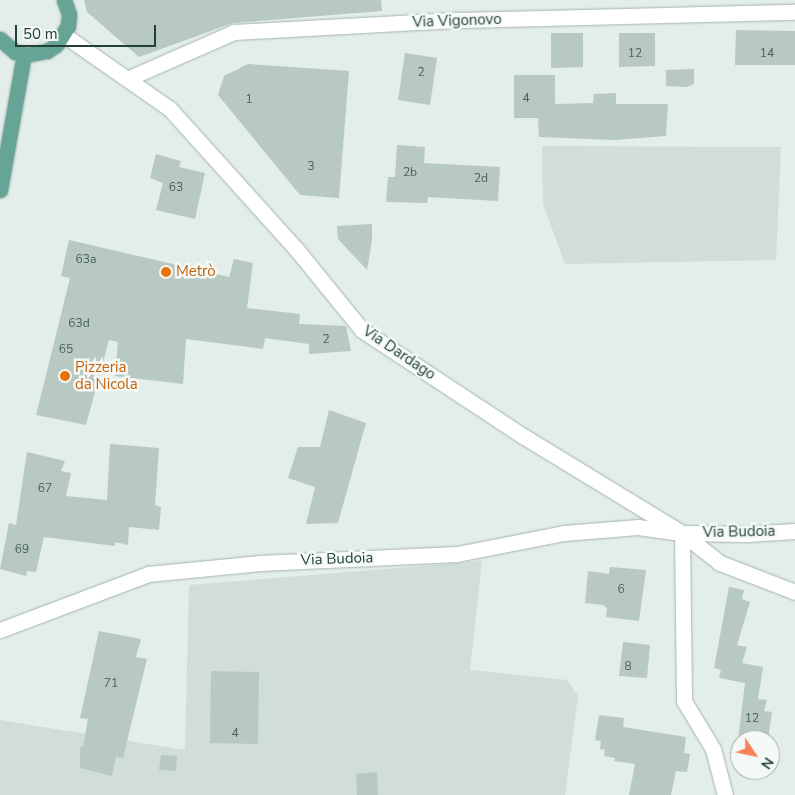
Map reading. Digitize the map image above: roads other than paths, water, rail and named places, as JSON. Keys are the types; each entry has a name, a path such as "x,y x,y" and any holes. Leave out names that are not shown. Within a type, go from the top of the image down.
{"main road":[{"path":"2,42 24,54 47,51 64,35 69,14 64,0"},
{"path":"0,190 24,54"}],"street":[{"name":"Via Vigonovo","path":"129,78 234,32 459,20 795,12"},
{"name":"Via Dardago","path":"64,35 129,78 170,110 297,250 362,330 523,436 682,532 720,563 795,592"},
{"name":"Via Budoia","path":"0,630 148,574 260,563 457,554 574,532 638,527 682,532 747,534 795,531"},
{"name":"Via Budoia","path":"682,532 684,701 713,749 725,795"}],"place":[{"name":"Metrò","path":"166,272"},
{"name":"Pizzeria da Nicola","path":"65,376"}]}
